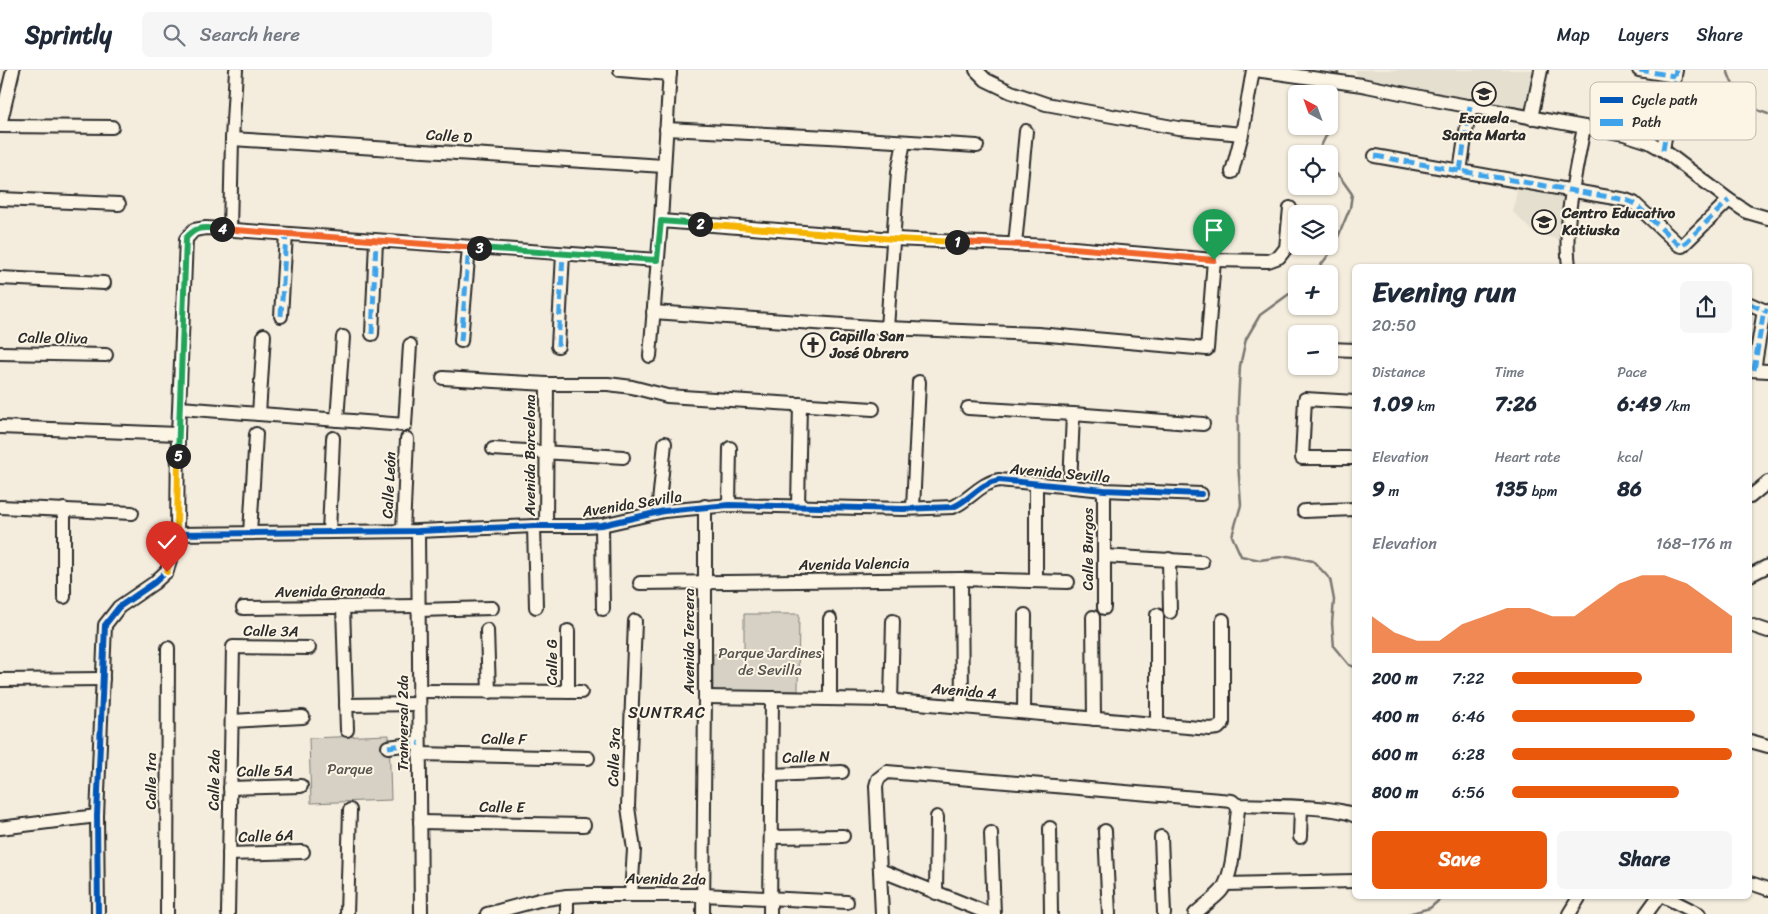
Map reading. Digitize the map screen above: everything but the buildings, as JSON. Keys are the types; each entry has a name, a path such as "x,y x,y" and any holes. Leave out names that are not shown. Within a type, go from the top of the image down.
{"street":[{"path":"13,70 0,125 112,127"},
{"path":"230,230 236,70"},
{"path":"620,70 670,72 650,356"},
{"path":"976,70 986,80 1011,92 1046,104 1178,128 1242,134"},
{"path":"1232,172 1242,134 1254,70 1362,85 1531,118 1590,127"},
{"path":"1531,118 1541,70"},
{"path":"1639,70 1676,73"},
{"path":"1460,171 1470,106"},
{"path":"1569,264 1568,226 1584,126"},
{"path":"666,129 977,146"},
{"path":"1015,245 1026,132"},
{"name":"Calle D","path":"232,139 664,166"},
{"path":"1643,140 1663,150 1747,212 1768,218"},
{"path":"1663,150 1665,140"},
{"path":"887,328 898,172 904,142"},
{"path":"1375,156 1626,200 1634,203 1682,246 1729,200"},
{"path":"0,198 120,204"},
{"path":"661,221 894,239 1050,246 1214,260 1268,261 1279,257 1286,248 1288,228"},
{"path":"98,914 97,816 105,625 119,606 167,572 177,534 178,434 186,238 194,230 206,228 657,260"},
{"path":"281,316 286,234"},
{"path":"372,334 376,241"},
{"path":"461,341 469,247"},
{"path":"558,346 563,254"},
{"path":"654,312 887,328 1038,334 1207,349 1214,260"},
{"path":"0,278 104,283"},
{"path":"1752,305 1766,311 1752,370 1768,371"},
{"path":"259,414 264,335"},
{"path":"337,420 343,337"},
{"path":"180,408 405,424 410,345"},
{"path":"1338,349 1352,350"},
{"name":"Calle Oliva","path":"0,353 106,355"},
{"path":"443,378 547,384 608,384 632,387 667,396 873,409"},
{"path":"913,508 919,382"},
{"name":"Avenida Barcelona","path":"536,607 540,526 548,451 547,384"},
{"path":"1352,402 1305,399 1302,458 1352,458"},
{"path":"798,506 800,404"},
{"path":"968,408 1203,424"},
{"path":"1070,486 1073,414"},
{"path":"0,427 178,434"},
{"path":"153,433 168,444 170,488 177,498"},
{"path":"250,533 256,434"},
{"path":"329,532 333,438"},
{"name":"Calle León","path":"403,531 407,439"},
{"path":"658,512 665,443"},
{"path":"729,505 730,448"},
{"path":"493,449 623,457"},
{"name":"Avenida Sevilla","path":"177,534 418,531 602,525 658,512 729,505 953,507 961,504 990,481 999,480 1104,490 1202,494"},
{"path":"1752,495 1768,482"},
{"path":"1036,483 1036,581"},
{"name":"Calle Burgos","path":"1104,490 1104,608"},
{"name":"Avenida Tercera","path":"703,914 705,506"},
{"path":"0,507 132,513"},
{"path":"1304,511 1352,509"},
{"path":"64,510 64,597"},
{"path":"602,525 602,610"},
{"name":"Tranversal 2da","path":"418,531 420,914"},
{"path":"1104,556 1202,562"},
{"path":"1157,724 1163,614 1169,559"},
{"path":"1752,574 1768,566"},
{"path":"961,579 962,707"},
{"name":"Avenida Valencia","path":"640,583 961,579 1068,582"},
{"path":"343,607 347,730"},
{"name":"Avenida Granada","path":"243,608 492,608"},
{"path":"1024,712 1025,615"},
{"path":"1093,618 1094,719"},
{"path":"830,619 830,699"},
{"name":"Avenida 4","path":"705,697 891,701 1210,729 1218,728 1223,723 1223,620"},
{"name":"Calle 3ra","path":"631,894 634,850 628,807 635,621"},
{"path":"891,701 893,621"},
{"path":"1752,626 1768,631"},
{"path":"346,705 489,692 487,630"},
{"name":"Calle G","path":"489,692 574,692 568,631"},
{"name":"Calle 3A","path":"233,647 309,648"},
{"name":"Calle 2da","path":"228,914 233,647"},
{"name":"Calle 1ra","path":"167,914 168,648"},
{"path":"0,680 103,679"},
{"path":"770,914 772,698"},
{"path":"232,720 303,717"},
{"path":"1752,742 1768,746"},
{"name":"Calle F","path":"388,747 588,758"},
{"name":"Calle N","path":"771,775 842,772"},
{"path":"882,914 876,786 878,779 887,772 1232,801 1237,805 1301,807 1345,812 1352,815"},
{"name":"Calle 5A","path":"230,788 302,786"},
{"path":"1194,914 1221,891 1226,884 1231,864 1238,810 1237,805"},
{"path":"1300,837 1301,807"},
{"path":"347,914 350,810"},
{"path":"0,828 97,816"},
{"path":"936,893 937,817"},
{"name":"Calle E","path":"420,822 584,825"},
{"path":"1050,828 1051,914"},
{"path":"1106,831 1109,914"},
{"path":"991,833 994,914"},
{"path":"771,836 843,836"},
{"path":"1161,837 1164,914"},
{"name":"Calle 6A","path":"229,854 303,852"},
{"path":"880,870 990,914"},
{"path":"1226,884 1352,881"},
{"path":"1752,884 1768,889"},
{"name":"Avenida 2da","path":"487,914 539,900 567,896 631,894 703,895 847,902"},
{"path":"567,896 567,914"},
{"path":"1568,914 1578,899"},
{"path":"1646,914 1657,899"},
{"path":"1669,899 1699,914"}],"shaded area":[{"name":"Escuela Santa Marta","path":"1355,70 1534,70 1524,110 1358,78"},
{"name":"Centro Educativo Katiuska","path":"1518,184 1569,194 1563,241 1534,233 1513,212"}],"green space":[{"name":"Parque Jardines de Sevilla","path":"744,614 799,614 798,691 713,691 713,654 744,654"},
{"name":"Parque","path":"389,735 391,800 311,803 309,738"}],"waterway":[{"path":"1337,78 1338,70"},
{"path":"1727,70 1732,82"},
{"path":"1756,110 1768,114"},
{"path":"1322,145 1326,135"},
{"path":"1321,265 1333,249 1350,208 1352,194 1338,175"},
{"path":"1288,295 1260,315 1246,339 1240,366 1238,403 1238,463 1241,505 1232,536 1241,556 1260,560 1288,556 1313,561 1330,579 1334,600 1332,623 1334,647 1352,666"},
{"path":"1408,914 1430,908 1440,899"}],"marked path":[{"path":"1639,70 1675,76"},
{"path":"1674,82 1676,70"},
{"path":"1460,171 1470,106"},
{"path":"1663,150 1665,140"},
{"path":"1375,156 1626,200 1634,203 1682,246 1729,200"},
{"path":"281,316 286,234"},
{"path":"372,334 376,241"},
{"path":"461,341 469,247"},
{"path":"558,346 563,254"},
{"path":"1752,305 1768,312"},
{"path":"1754,370 1764,310"},
{"path":"388,747 419,743"}],"cycle path":[{"path":"98,914 97,816 105,625 119,607 154,583 167,571 177,534 178,434 186,239 194,230 206,228 657,260"},
{"path":"177,534 418,531 534,526 586,526 602,525 664,511 729,505 903,509 953,507 986,484 999,480 1104,490 1201,494"}],"place":[{"name":"Escuela Santa Marta","path":"1484,94"},
{"name":"Centro Educativo Katiuska","path":"1544,222"},
{"name":"Capilla San José Obrero","path":"813,345"}],"district":[{"name":"SUNTRAC","path":"667,712"}],"route":[{"path":"167,572 177,534 178,434 186,238 194,230 206,228 657,260 661,221 894,239 1050,246 1214,260"}]}
